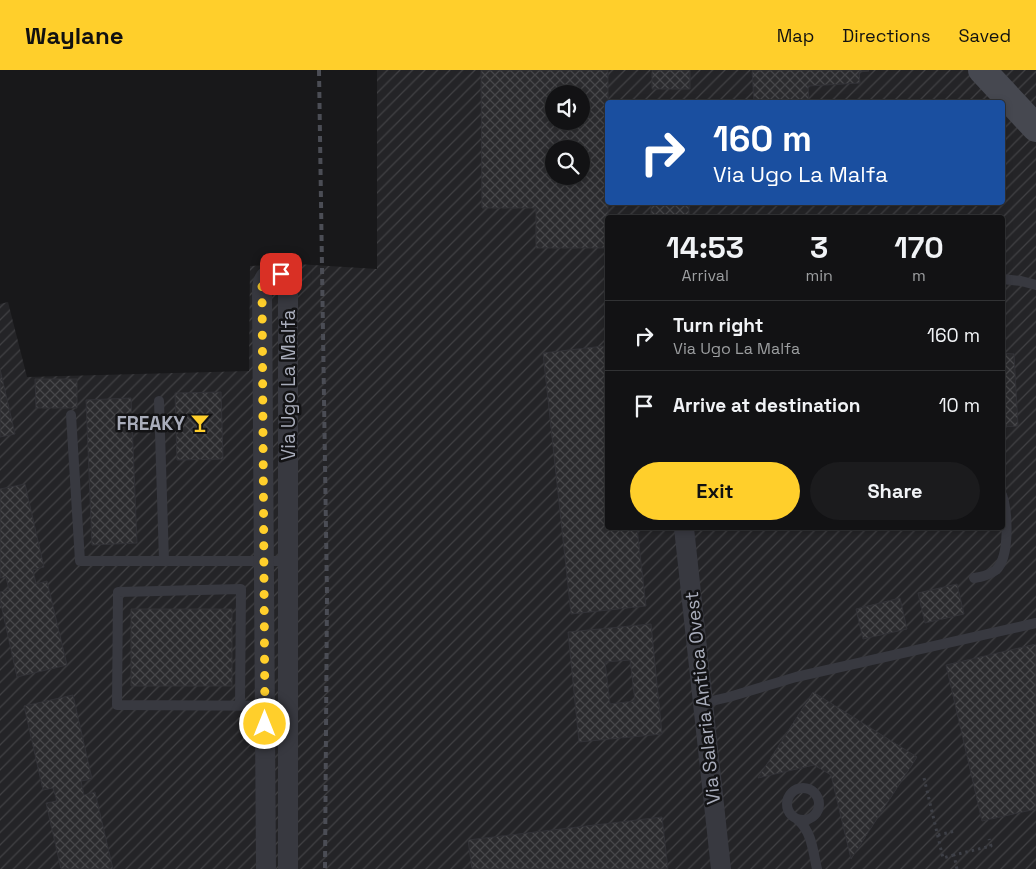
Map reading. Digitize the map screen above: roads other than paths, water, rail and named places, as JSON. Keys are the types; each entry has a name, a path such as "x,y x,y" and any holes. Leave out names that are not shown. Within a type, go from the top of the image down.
{"main road":[{"path":"982,70 1036,128"}],"street":[{"name":"Via Ugo La Malfa","path":"266,869 262,286 266,276 275,272 281,274 286,279 288,290 288,869"},
{"name":"Via Salaria Antica Ovest","path":"684,530 721,869"}],"lane":[{"path":"1005,279 1036,285"},
{"path":"159,402 164,561"},
{"path":"71,415 80,562 288,561"},
{"path":"974,578 987,576 995,571 1004,556 1005,514"},
{"path":"240,705 240,589 118,592 117,705 288,706"},
{"path":"703,703 723,699 796,677 1036,623"},
{"path":"809,835 813,817 818,808 817,798 810,790 800,789 791,794 787,804 790,814 804,825 809,835 817,869"},
{"path":"798,820 808,820 813,817"}],"railway":[{"path":"319,70 327,595 325,869"}],"place":[{"name":"FREAKY","path":"200,423"}]}
